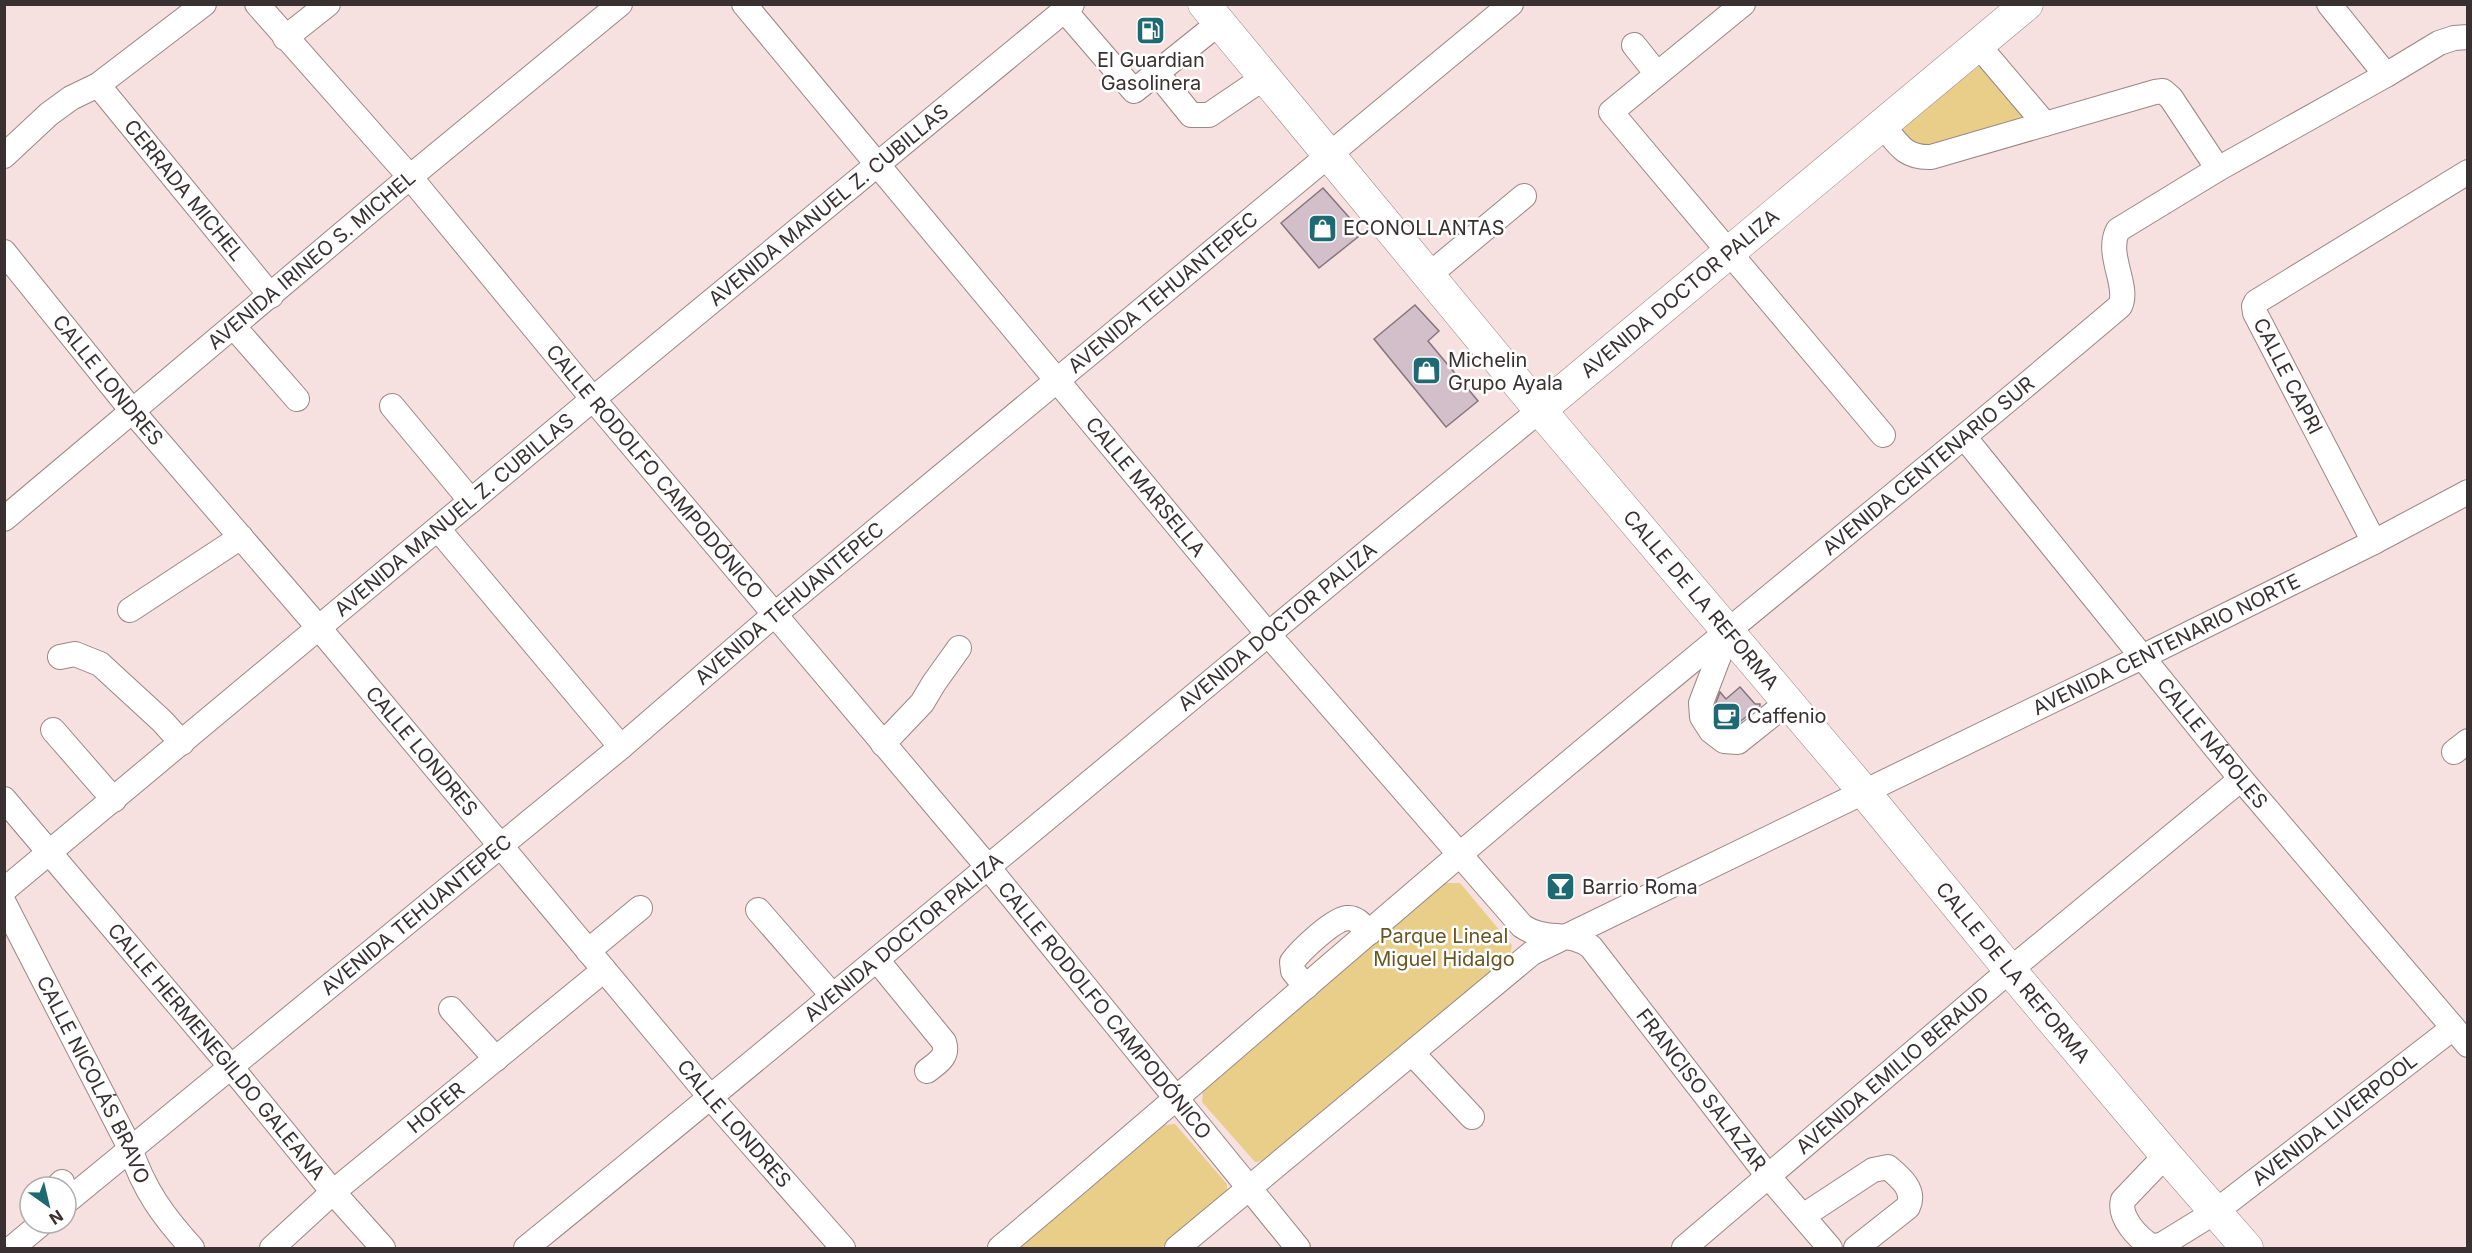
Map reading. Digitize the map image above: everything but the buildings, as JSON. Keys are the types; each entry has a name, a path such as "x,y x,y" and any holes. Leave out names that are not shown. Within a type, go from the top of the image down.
{"main road":[{"name":"AVENIDA DOCTOR PALIZA","path":"1540,410 2027,4"},
{"name":"CALLE DE LA REFORMA","path":"1210,10 1540,410 1865,793 2166,1155 2247,1248"}],"street":[{"path":"4,156 71,98 98,85 204,4"},
{"name":"CALLE RODOLFO CAMPODÓNICO","path":"256,4 410,177 593,399 987,866 1298,1248"},
{"path":"285,38 327,4"},
{"name":"AVENIDA IRINEO S. MICHEL","path":"5,519 410,177 620,4"},
{"name":"CALLE MARSELLA","path":"744,4 1267,633 1522,927 1533,934 1568,937"},
{"name":"AVENIDA TEHUANTEPEC","path":"78,1181 130,1148 502,845 621,747 774,615 1331,156 1511,4"},
{"path":"1743,4 1611,112 1883,435"},
{"path":"2329,4 2386,75"},
{"path":"1069,8 1134,91 1157,73 1210,10"},
{"name":"AVENIDA MANUEL Z. CUBILLAS","path":"4,890 50,854 593,399 1069,8"},
{"path":"1882,124 1903,150 1920,158 1946,153 2155,92 2163,92 2171,98 2218,170 2439,43 2454,38 2468,37"},
{"path":"1634,45 1658,74"},
{"path":"1978,45 2045,124"},
{"path":"1157,73 1191,115 1209,115 1265,77"},
{"name":"CERRADA MICHEL","path":"98,85 271,296"},
{"name":"AVENIDA CENTENARIO SUR","path":"1000,1248 1177,1100 1460,855 1965,438 2120,306 2122,296 2113,246 2118,230 2218,170"},
{"name":"CALLE CAPRI","path":"2374,542 2255,313 2254,306 2256,302 2468,172"},
{"path":"1429,274 1524,196"},
{"name":"CALLE LONDRES","path":"4,252 134,412 502,845 711,1098 843,1248"},
{"path":"234,327 297,399"},
{"path":"392,406 471,501"},
{"name":"AVENIDA DOCTOR PALIZA","path":"526,1248 711,1098 1267,633 1540,410"},
{"name":"CALLE NÁPOLES","path":"1965,438 2241,779 2460,1036"},
{"name":"AVENIDA CENTENARIO NORTE","path":"1177,1248 1532,953 2142,657 2374,542 2468,492"},
{"path":"438,529 621,747"},
{"path":"130,610 241,537"},
{"path":"1728,632 1701,703 1702,717 1711,731 1724,741 1738,742 1788,702"},
{"path":"883,744 922,704 959,648"},
{"path":"60,657 75,654 100,664 162,721 182,743"},
{"path":"53,730 114,800"},
{"name":"AVENIDA EMILIO BERAUD","path":"1684,1248 2010,970 2241,779"},
{"name":"CALLE HERMENEGILDO GALEANA","path":"4,799 231,1067 333,1192 383,1248"},
{"name":"CALLE NICOLÁS BRAVO","path":"4,903 130,1148 139,1176 192,1248"},
{"path":"588,951 640,908"},
{"path":"758,910 832,995"},
{"name":"FRANCISO SALAZAR","path":"1568,937 1584,941 1591,947 1768,1176 1830,1248"},
{"path":"877,960 945,1042 947,1049 944,1057 927,1071"},
{"name":"HOFER","path":"272,1248 333,1192 604,970"},
{"path":"451,1009 496,1059"},
{"name":"AVENIDA LIVERPOOL","path":"2166,1155 2123,1200 2121,1207 2123,1216 2145,1243 2153,1247 2163,1244 2216,1212 2460,1036"},
{"path":"1413,1054 1472,1117"},
{"path":"1803,1216 1873,1170 1888,1167 1901,1177 1911,1195 1911,1201 1908,1208 1856,1248"},
{"path":"10,1243 18,1230"},
{"path":"10,1243 23,1235"}],"green space":[{"path":"1983,63 2023,113 2019,122 1928,151 1897,131"},
{"name":"Parque Lineal Miguel Hidalgo","path":"1445,883 1460,883 1512,945 1510,956 1266,1161 1255,1162 1202,1102 1203,1091"},
{"path":"1175,1124 1227,1184 1227,1193 1161,1248 1018,1248 1164,1125"}],"place":[{"name":"El Guardian Gasolinera","path":"1151,30"},
{"name":"ECONOLLANTAS","path":"1322,228"},
{"name":"Michelin Grupo Ayala","path":"1427,371"},
{"name":"Caffenio","path":"1726,716"},
{"name":"Barrio Roma","path":"1561,887"}]}
